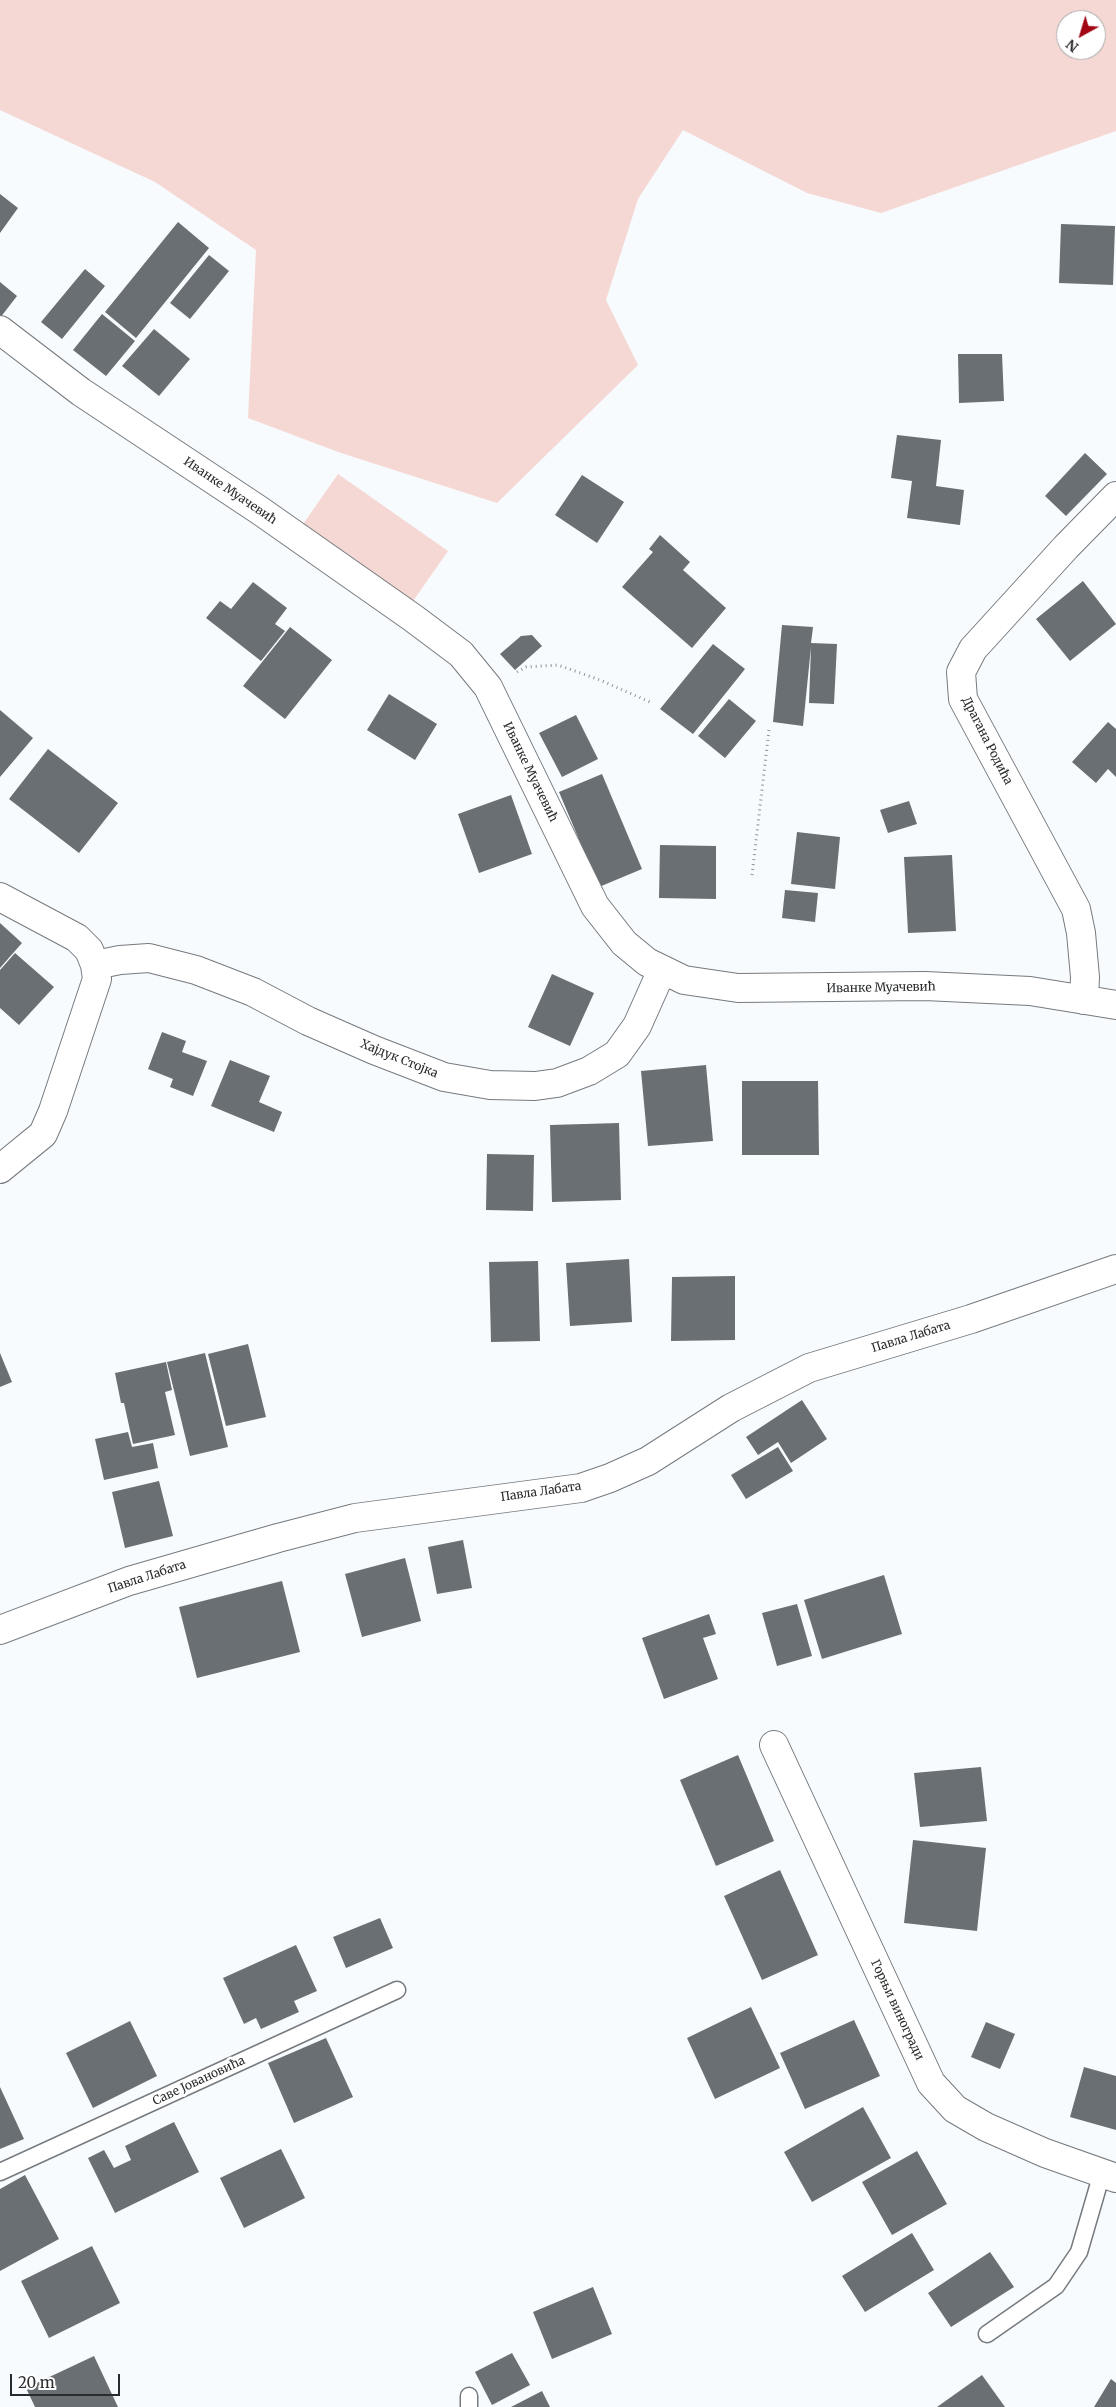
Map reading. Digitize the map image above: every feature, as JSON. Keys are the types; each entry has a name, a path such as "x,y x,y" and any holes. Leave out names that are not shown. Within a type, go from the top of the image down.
{"street":[{"name":"Иванке Муачевић","path":"0,330 81,392 259,510 413,618 460,654 488,688 595,906 624,943 647,962 684,980 738,988 925,986 1030,991 1116,1005"},
{"name":"Драгана Родића","path":"1084,1000 1085,977 1081,932 1076,909 963,699 961,672 973,650 1066,546 1116,496"},
{"path":"0,897 77,938 89,950 95,965 97,980 94,994 53,1111 42,1134 0,1169"},
{"name":"Хајдук Стојка","path":"95,965 120,960 149,958 196,970 253,992 308,1021 374,1050 444,1077 490,1085 535,1086 557,1083 589,1071 617,1054 637,1026 662,970"},
{"name":"Павла Лабата","path":"0,1630 129,1581 278,1538 346,1521 580,1488 610,1478 648,1461 732,1408 809,1368 971,1319 1116,1269"},
{"name":"Горњи виногради","path":"774,1745 931,2083 955,2109 986,2127 1045,2153 1109,2176"}],"lane":[{"name":"Саве Јовановића","path":"0,2172 397,1990"},
{"path":"987,2334 1056,2286 1079,2252 1109,2176"}],"path":[{"path":"510,677 526,666 558,665 600,680 650,702"},
{"path":"752,875 769,730"}],"shaded area":[{"path":"0,0 1116,0 1116,131 881,213 807,193 683,130 638,199 606,300 638,365 497,503 341,453 248,418 256,250 155,182 0,110"},
{"path":"338,474 448,551 411,604 301,527"}],"building":[{"path":"0,194 18,208 0,233"},
{"path":"178,222 209,248 136,338 105,312"},
{"path":"1061,224 1115,226 1113,285 1059,283"},
{"path":"209,255 229,271 190,319 170,303"},
{"path":"85,269 105,286 62,339 41,322"},
{"path":"0,282 17,296 0,318"},
{"path":"102,314 135,341 106,376 73,350"},
{"path":"154,329 190,359 159,396 122,366"},
{"path":"958,354 1002,354 1004,401 959,403"},
{"path":"897,435 941,440 936,486 964,490 960,525 907,518 912,481 891,478"},
{"path":"1085,453 1107,474 1066,516 1045,496"},
{"path":"582,475 624,502 597,543 555,515"},
{"path":"660,535 690,562 683,570 726,608 692,648 622,587 653,552 649,549"},
{"path":"1083,581 1116,624 1070,661 1036,619"},
{"path":"253,582 287,608 275,624 285,631 261,661 206,618 220,601 231,609"},
{"path":"782,625 813,627 811,643 837,644 834,704 809,703 811,647 803,726 773,722"},
{"path":"290,627 332,660 285,719 243,686"},
{"path":"532,635 542,646 515,670 500,654 521,636"},
{"path":"713,644 745,669 693,734 660,709"},
{"path":"389,694 437,724 415,760 367,730"},
{"path":"729,699 756,721 725,758 698,736"},
{"path":"0,710 33,738 0,777"},
{"path":"576,715 598,759 562,777 539,733"},
{"path":"1108,722 1116,729 1116,777 1108,769 1096,783 1072,762"},
{"path":"48,749 118,803 79,853 9,799"},
{"path":"602,774 642,869 599,887 559,792"},
{"path":"511,795 532,854 479,873 458,814"},
{"path":"909,801 917,824 888,833 880,810"},
{"path":"797,832 840,837 835,889 791,884"},
{"path":"660,845 716,846 716,899 659,898"},
{"path":"952,855 956,931 908,933 904,857"},
{"path":"785,890 818,893 815,922 782,918"},
{"path":"0,923 22,943 0,968"},
{"path":"15,953 54,987 19,1025 0,1008 0,970"},
{"path":"552,974 594,993 570,1046 528,1027"},
{"path":"162,1032 186,1041 182,1052 207,1061 193,1096 170,1087 173,1079 148,1069"},
{"path":"230,1060 270,1076 259,1102 282,1112 274,1132 211,1106"},
{"path":"706,1065 713,1141 648,1146 641,1071"},
{"path":"742,1081 818,1081 819,1155 742,1155"},
{"path":"619,1123 621,1200 552,1202 550,1125"},
{"path":"487,1154 534,1155 533,1211 486,1210"},
{"path":"629,1259 632,1322 570,1326 566,1263"},
{"path":"538,1261 540,1341 491,1342 489,1262"},
{"path":"735,1276 735,1340 671,1341 672,1277"},
{"path":"248,1344 266,1417 226,1426 208,1354"},
{"path":"0,1353 12,1382 0,1387"},
{"path":"205,1353 228,1447 190,1456 167,1362"},
{"path":"166,1362 172,1390 165,1392 175,1435 133,1444 124,1403 121,1403 115,1373"},
{"path":"802,1400 827,1439 791,1463 778,1442 758,1455 746,1437"},
{"path":"128,1432 132,1447 153,1443 158,1468 104,1480 95,1439"},
{"path":"778,1447 793,1471 746,1499 731,1475"},
{"path":"159,1481 173,1536 125,1548 112,1492"},
{"path":"463,1540 472,1588 437,1594 428,1547"},
{"path":"405,1558 421,1621 362,1637 345,1574"},
{"path":"884,1575 902,1634 822,1659 804,1600"},
{"path":"282,1581 300,1652 197,1678 179,1607"},
{"path":"797,1604 812,1656 777,1666 762,1613"},
{"path":"709,1614 716,1634 703,1638 718,1679 664,1699 642,1638"},
{"path":"738,1755 774,1841 716,1866 680,1780"},
{"path":"981,1767 987,1821 920,1827 914,1773"},
{"path":"913,1840 986,1848 977,1931 904,1923"},
{"path":"780,1870 818,1955 762,1980 724,1896"},
{"path":"380,1918 393,1948 346,1968 333,1937"},
{"path":"296,1945 317,1991 294,2001 299,2012 261,2029 256,2018 244,2024 223,1978"},
{"path":"751,2007 780,2068 715,2099 687,2038"},
{"path":"854,2020 880,2076 805,2109 780,2053"},
{"path":"130,2021 157,2076 93,2108 66,2053"},
{"path":"986,2022 1015,2034 1000,2069 971,2057"},
{"path":"326,2038 353,2097 294,2123 268,2063"},
{"path":"1084,2067 1116,2076 1116,2130 1070,2117"},
{"path":"0,2087 24,2139 0,2149"},
{"path":"863,2107 891,2158 812,2202 784,2152"},
{"path":"174,2122 199,2172 115,2213 88,2158 104,2150 114,2168 131,2160 125,2146"},
{"path":"281,2149 305,2198 244,2228 220,2178"},
{"path":"917,2151 947,2204 892,2235 862,2182"},
{"path":"25,2175 59,2239 0,2271 0,2189"},
{"path":"912,2233 934,2270 865,2312 842,2276"},
{"path":"92,2246 120,2303 49,2338 21,2281"},
{"path":"990,2252 1014,2287 951,2327 928,2293"},
{"path":"593,2287 612,2334 552,2359 533,2312"},
{"path":"512,2353 530,2385 492,2405 475,2372"},
{"path":"94,2356 118,2407 35,2407 26,2388"},
{"path":"982,2375 1005,2407 937,2407"},
{"path":"1111,2379 1116,2383 1116,2407 1094,2407"},
{"path":"542,2391 550,2407 511,2407"}]}
